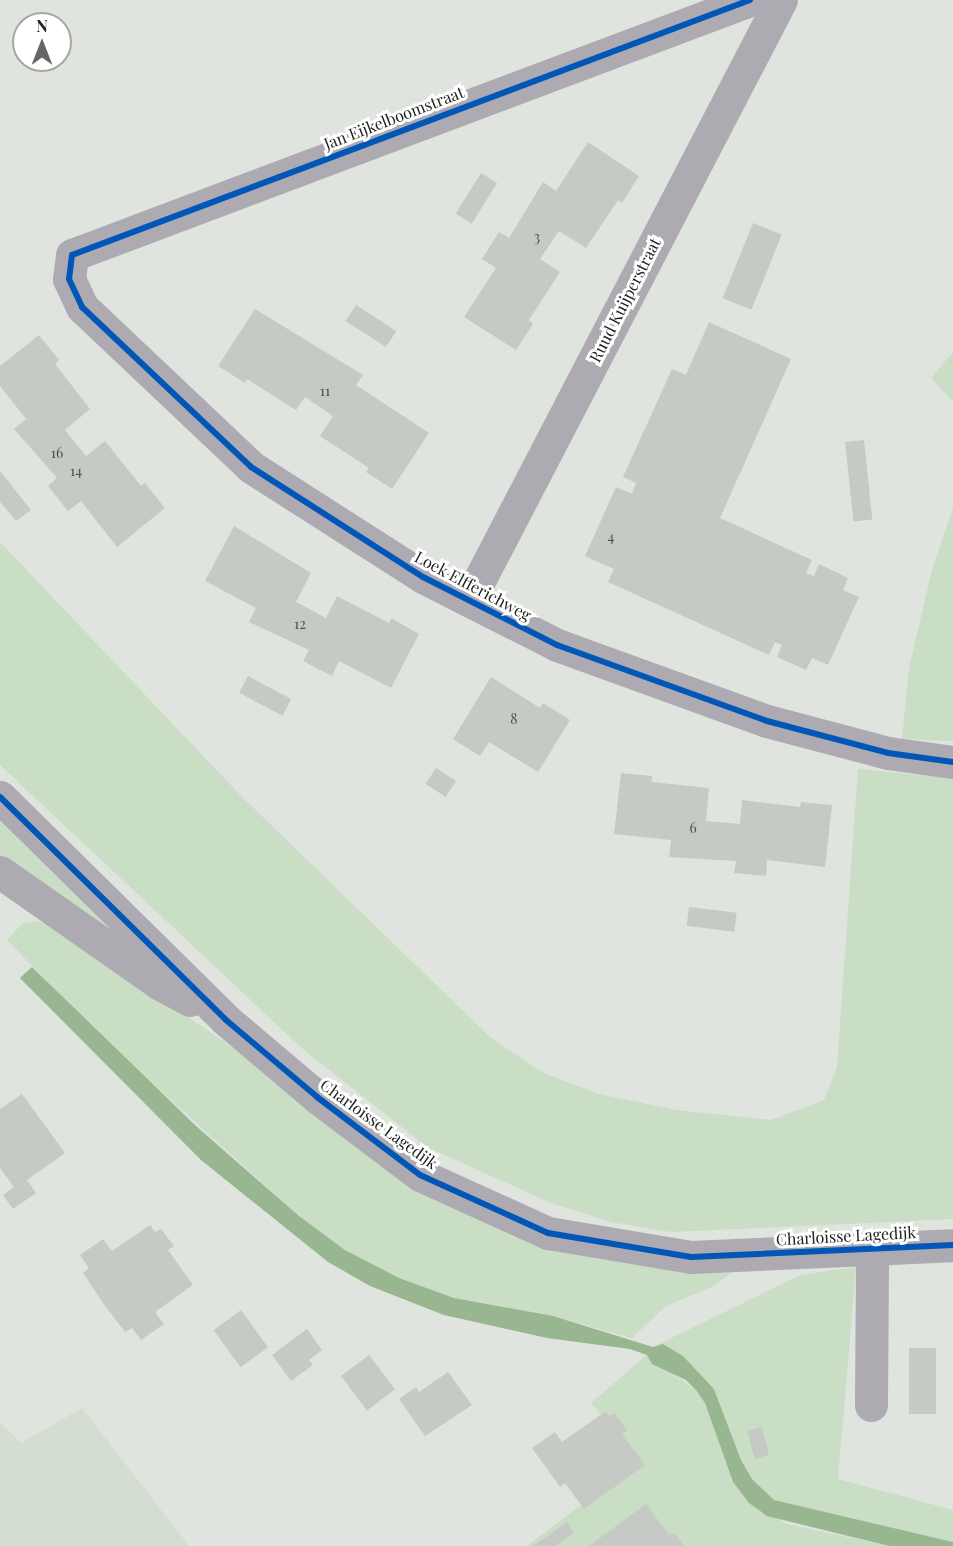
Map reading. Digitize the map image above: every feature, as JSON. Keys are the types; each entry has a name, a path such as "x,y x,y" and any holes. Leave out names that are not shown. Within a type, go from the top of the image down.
{"street":[{"name":"Jan Eijkelboomstraat","path":"69,279 72,255 750,0"},
{"name":"Ruud Kuijperstraat","path":"469,600 781,0"},
{"name":"Loek Elfferichweg","path":"69,279 82,306 251,466 423,577 557,645 766,721 888,753 953,762"},
{"name":"Charloisse Lagedijk","path":"0,797 226,1020 317,1096 420,1175 548,1233 691,1257 953,1245"},
{"name":"Charloisse Lagedijk","path":"0,872 160,984 226,1020"},
{"path":"871,1405 872,1249"}],"shaded area":[{"path":"953,352 953,401 931,378"},
{"path":"953,508 953,741 902,739 909,668 932,570"},
{"path":"0,542 242,797 491,1038 543,1073 599,1094 676,1110 771,1120 824,1100 837,1067 858,769 953,778 953,1219 671,1232 611,1222 551,1203 427,1147 305,1051 0,765"},
{"path":"0,816 155,967 0,859"},
{"path":"38,921 54,926 235,1049 428,1194 739,1267 714,1286 666,1306 632,1338 553,1316 454,1298 399,1278 345,1250 299,1216 111,1046 7,940 23,923"},
{"path":"32,967 196,1126 299,1216 345,1250 399,1278 454,1298 553,1316 653,1347 663,1344 683,1356 714,1389 741,1460 752,1479 774,1500 953,1542 953,1546 889,1546 767,1516 749,1503 733,1482 705,1403 696,1390 686,1380 652,1364 647,1355 630,1349 547,1338 444,1315 370,1286 328,1262 201,1160 20,978"},
{"path":"856,1267 838,1479 953,1510 953,1542 774,1500 752,1479 741,1460 714,1389 683,1356 653,1347 800,1275"},
{"path":"647,1355 696,1390 705,1403 733,1482 751,1504 787,1524 889,1546 527,1546 640,1460 591,1403"},
{"path":"82,1408 189,1546 0,1546 0,1423 21,1443"}],"building":[{"path":"588,142 639,176 622,203 618,200 586,248 559,231 540,259 560,272 529,320 533,324 516,350 464,317 496,268 482,259 499,232 509,238 543,182 556,191"},
{"path":"481,173 497,183 472,224 456,214"},
{"path":"753,223 782,235 751,310 723,298"},
{"path":"356,305 396,331 386,347 346,321"},
{"path":"255,309 363,375 356,385 429,433 392,489 366,472 369,468 320,436 333,416 305,397 296,410 247,379 245,383 218,366"},
{"path":"709,322 791,359 720,518 812,560 806,573 814,576 819,564 848,578 843,590 859,597 828,665 812,658 806,670 777,657 782,645 775,642 769,655 608,582 614,569 585,556 616,487 632,494 636,483 623,477 672,369 686,375"},
{"path":"39,335 59,360 55,364 90,409 65,430 86,456 105,441 141,486 145,483 165,508 117,547 81,501 68,511 48,486 57,478 14,429 26,419 0,386 0,366"},
{"path":"864,440 872,520 853,522 845,442"},
{"path":"0,471 31,510 16,521 0,502"},
{"path":"234,526 311,573 296,602 326,618 337,596 389,623 391,618 419,634 391,688 339,661 332,676 303,661 309,650 249,622 256,608 205,581"},
{"path":"248,676 291,699 282,716 239,693"},
{"path":"491,677 540,708 543,703 570,720 538,772 489,742 480,756 453,739"},
{"path":"436,768 456,781 446,797 426,784"},
{"path":"621,773 652,776 652,782 709,788 706,821 740,824 742,800 800,807 801,802 832,805 825,867 767,860 766,876 734,873 736,861 669,857 671,840 614,834"},
{"path":"689,907 737,913 734,932 687,926"},
{"path":"22,1094 65,1153 27,1180 36,1193 13,1209 3,1195 14,1187 0,1168 0,1109"},
{"path":"150,1225 155,1232 161,1229 174,1246 168,1250 193,1285 155,1312 164,1324 141,1340 132,1328 125,1332 103,1303 83,1273 89,1268 80,1255 103,1239 112,1251"},
{"path":"241,1310 268,1347 241,1367 213,1330"},
{"path":"307,1329 322,1350 309,1360 313,1365 291,1381 272,1355"},
{"path":"909,1348 936,1348 936,1414 909,1414"},
{"path":"369,1355 395,1389 367,1410 341,1376"},
{"path":"448,1372 472,1405 425,1436 399,1399 416,1387 419,1392"},
{"path":"606,1411 609,1416 614,1413 627,1430 622,1434 645,1465 584,1509 565,1483 560,1487 532,1448 555,1432 562,1442"},
{"path":"762,1427 769,1455 754,1459 747,1431"},
{"path":"646,1504 669,1535 674,1533 684,1546 589,1546"},
{"path":"567,1522 574,1533 556,1546 533,1546"}],"cycle path":[{"path":"750,0 72,255 69,279 82,307 251,467 423,577 557,645 767,721 888,753 953,762"},
{"path":"0,797 226,1020 317,1097 420,1175 548,1233 691,1257 953,1245"}]}
